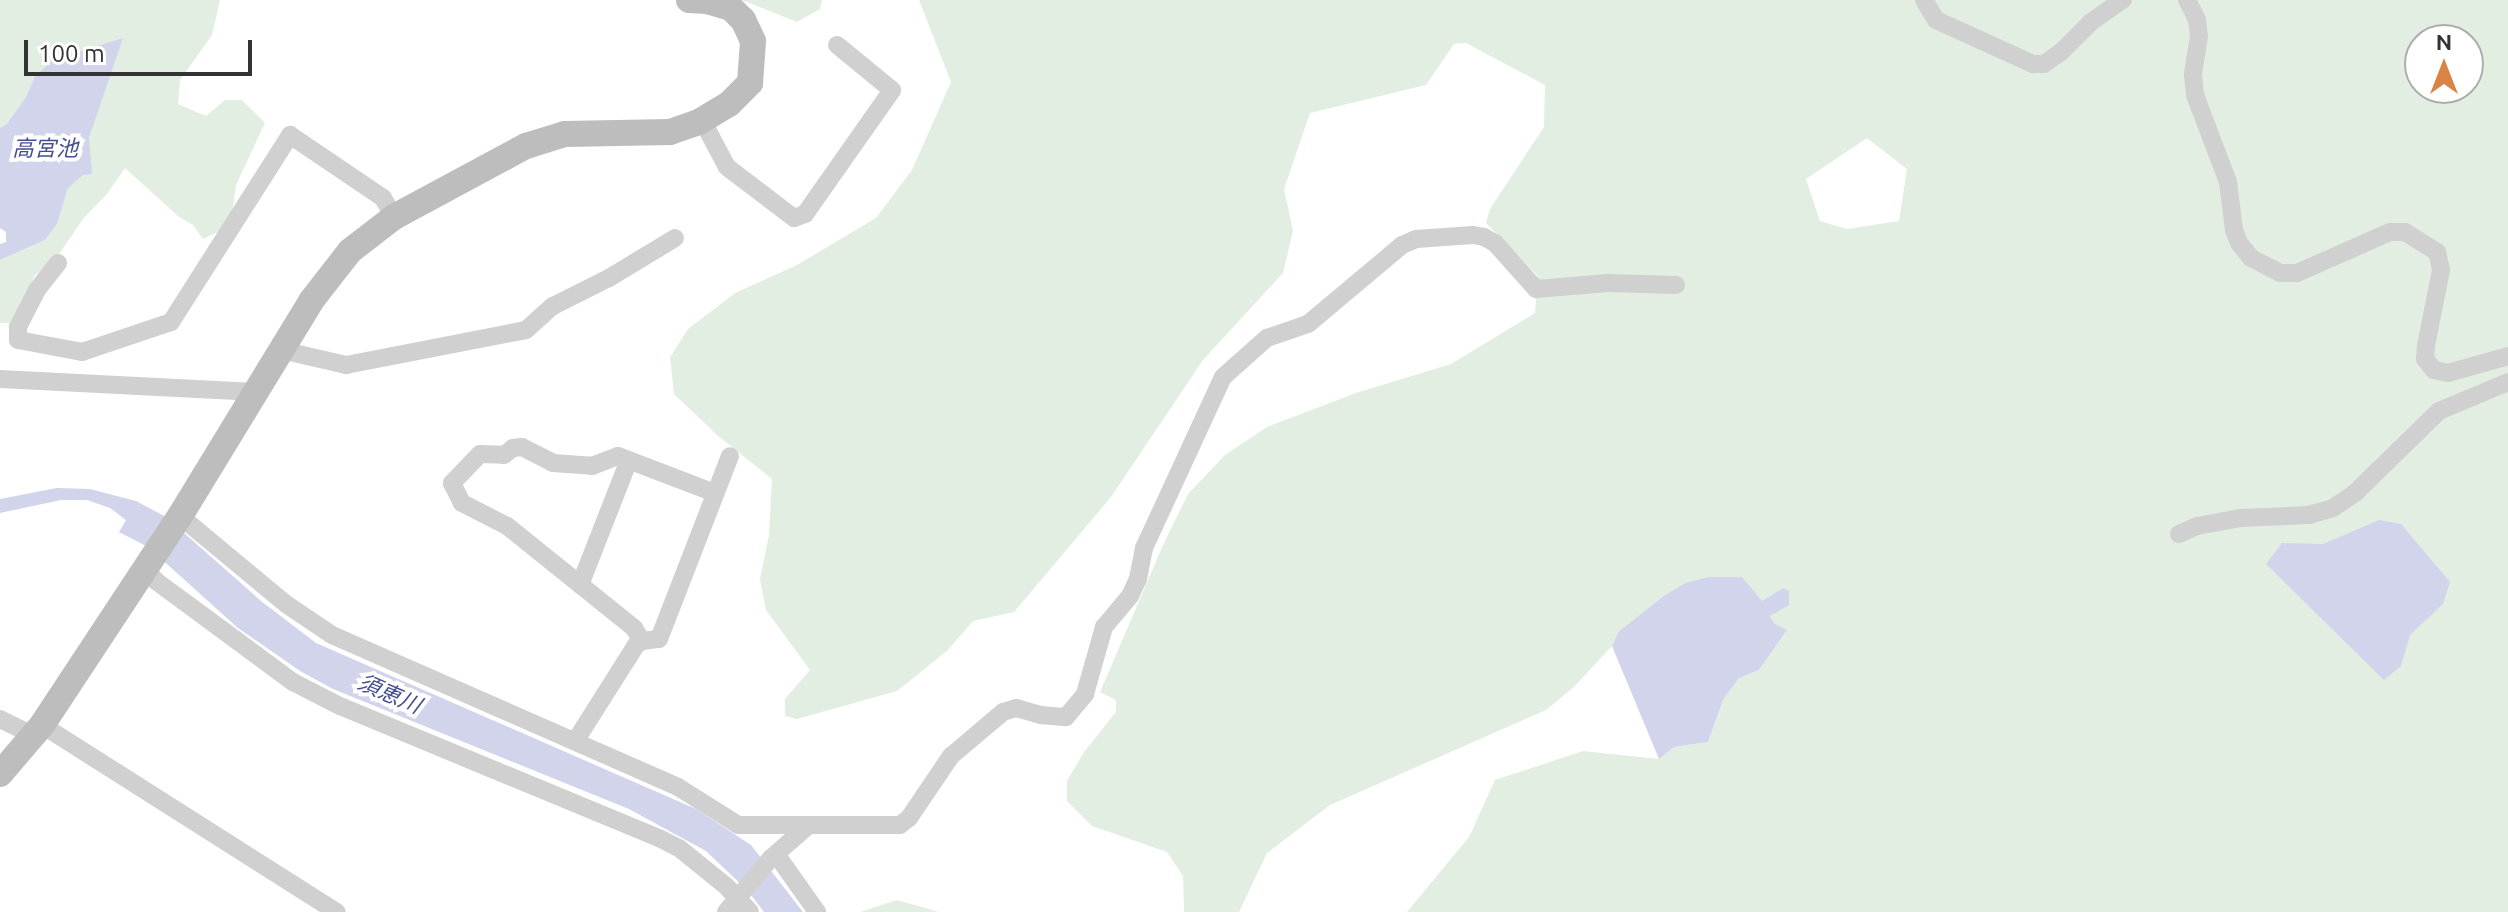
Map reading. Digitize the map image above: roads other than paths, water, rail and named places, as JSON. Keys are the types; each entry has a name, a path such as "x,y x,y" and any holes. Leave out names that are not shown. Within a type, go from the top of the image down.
{"street":[{"path":"0,774 37,730 178,518 327,276 350,251 394,217 526,146 565,134 670,132 702,120 729,104 750,83 753,41 743,20 731,8 689,0"},
{"path":"1924,0 1936,20 2033,64 2044,64 2091,22 2123,0"},
{"path":"2187,0 2197,20 2199,36 2193,75 2195,95 2230,190 2234,230 2239,243 2251,258 2280,273 2297,273 2390,232 2405,232 2437,252 2441,270 2425,359 2434,370 2448,373 2508,356"},
{"path":"702,120 727,167 794,218 805,214 892,90 837,45"},
{"path":"58,263 24,315 18,327 18,340 82,352 171,322 290,135 383,198 394,217"},
{"path":"178,518 286,604 332,635 678,787 738,825 900,825 909,818 951,756 1003,712 1016,708 1041,715 1066,717 1085,694 1104,627 1130,596 1138,579 1144,548 1223,377 1267,338 1308,324 1402,245 1416,239 1484,237 1495,243 1536,289 1608,283 1676,285"},
{"path":"281,350 346,365 526,330 553,306 609,278 675,238"},
{"path":"0,379 257,392"},
{"path":"2179,534 2197,526 2241,518 2309,515 2333,508 2355,493 2439,411 2508,382"},
{"path":"642,641 634,628 507,526 462,503 452,483 480,454 504,455 513,448 522,447 553,463 592,466 618,456 715,493"},
{"path":"576,740 642,641 659,639 730,456"},
{"path":"580,585 629,460"},
{"path":"148,564 156,581 293,682 340,706 679,848 730,905 750,912"},
{"path":"0,719 37,730 337,912"},
{"path":"730,905 774,856 809,825"},
{"path":"774,856 817,912"}],"water":[{"name":"高宮池","path":"123,38 89,138 92,174 83,175 68,188 57,224 45,240 0,260 0,244 6,242 6,232 0,228 0,128 6,125 26,97 35,76 53,60"},
{"name":"須恵川","path":"57,488 90,489 136,501 166,517 261,601 316,643 696,809 751,845 803,912 764,912 748,891 706,851 629,809 333,689 300,671 238,628 148,547 119,532 126,520 110,508 87,500 61,500 0,513 0,499"},
{"path":"2379,520 2401,524 2450,582 2443,604 2410,635 2401,666 2384,680 2266,564 2282,543 2323,544"},
{"path":"1708,577 1742,577 1762,601 1783,588 1789,591 1789,605 1770,616 1774,623 1787,630 1759,670 1739,678 1723,700 1708,742 1674,747 1659,759 1612,646 1619,631 1665,595 1685,583"}]}
